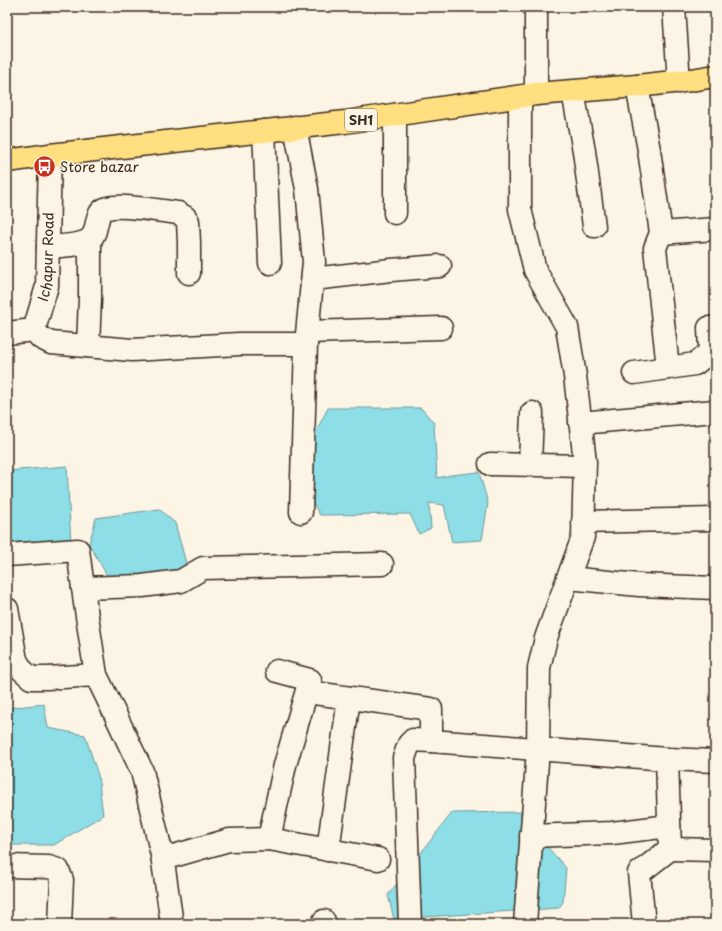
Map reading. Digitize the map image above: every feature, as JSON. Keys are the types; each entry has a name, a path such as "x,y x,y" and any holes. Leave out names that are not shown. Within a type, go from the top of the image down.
{"main road":[{"name":"SH1","path":"7,161 345,122 528,96 679,82 715,76"}],"street":[{"path":"525,924 538,749 539,668 546,638 583,537 584,466 575,376 567,328 535,270 520,209 536,7"},
{"path":"674,7 679,82"},
{"path":"637,86 649,150 661,233 655,248 668,368"},
{"path":"573,92 584,151 594,226"},
{"path":"394,115 395,213"},
{"path":"294,127 307,189 314,262 307,338 302,512"},
{"path":"264,131 270,263"},
{"name":"Ichapur Road","path":"34,330 48,286 50,155"},
{"path":"88,346 90,239 100,213 105,209 128,207 178,213 185,217 188,221 189,273"},
{"path":"661,233 715,230"},
{"path":"48,247 82,243 90,239"},
{"path":"313,279 440,266"},
{"path":"7,333 34,330 41,338 51,343 132,350 239,344 441,328"},
{"path":"634,373 695,364 710,352 709,328 715,328"},
{"path":"580,423 715,411"},
{"path":"530,465 532,413"},
{"path":"490,464 584,466"},
{"path":"583,522 715,519"},
{"path":"7,555 78,550 96,675 142,771 163,859 172,924"},
{"path":"83,588 142,586 181,581 203,568 382,564"},
{"path":"568,578 639,585 715,588"},
{"path":"7,609 16,660 22,670 31,678 96,675"},
{"path":"269,839 285,765 310,680 277,671"},
{"path":"307,692 431,709 431,741"},
{"path":"328,850 349,698"},
{"path":"410,924 404,758 409,744 413,740 667,759 715,761"},
{"path":"667,759 670,849"},
{"path":"531,836 612,833 669,826"},
{"path":"163,859 229,840 269,839 378,860"},
{"path":"644,924 639,873 670,849 715,850"},
{"path":"7,866 49,867 58,870 62,880 60,924"}],"water":[{"path":"328,408 421,408 434,423 437,478 479,472 488,503 482,540 452,542 444,505 429,503 431,528 419,534 410,514 320,515 309,496 314,435"},
{"path":"67,466 71,546 7,549 7,471"},
{"path":"159,509 175,523 186,563 180,572 109,579 89,544 96,518"},
{"path":"44,704 48,728 85,735 98,775 103,815 54,845 7,845 7,708"},
{"path":"524,812 535,833 566,868 563,902 559,908 394,919 388,895 452,813"}],"place":[{"name":"Store bazar","path":"45,167"}]}
